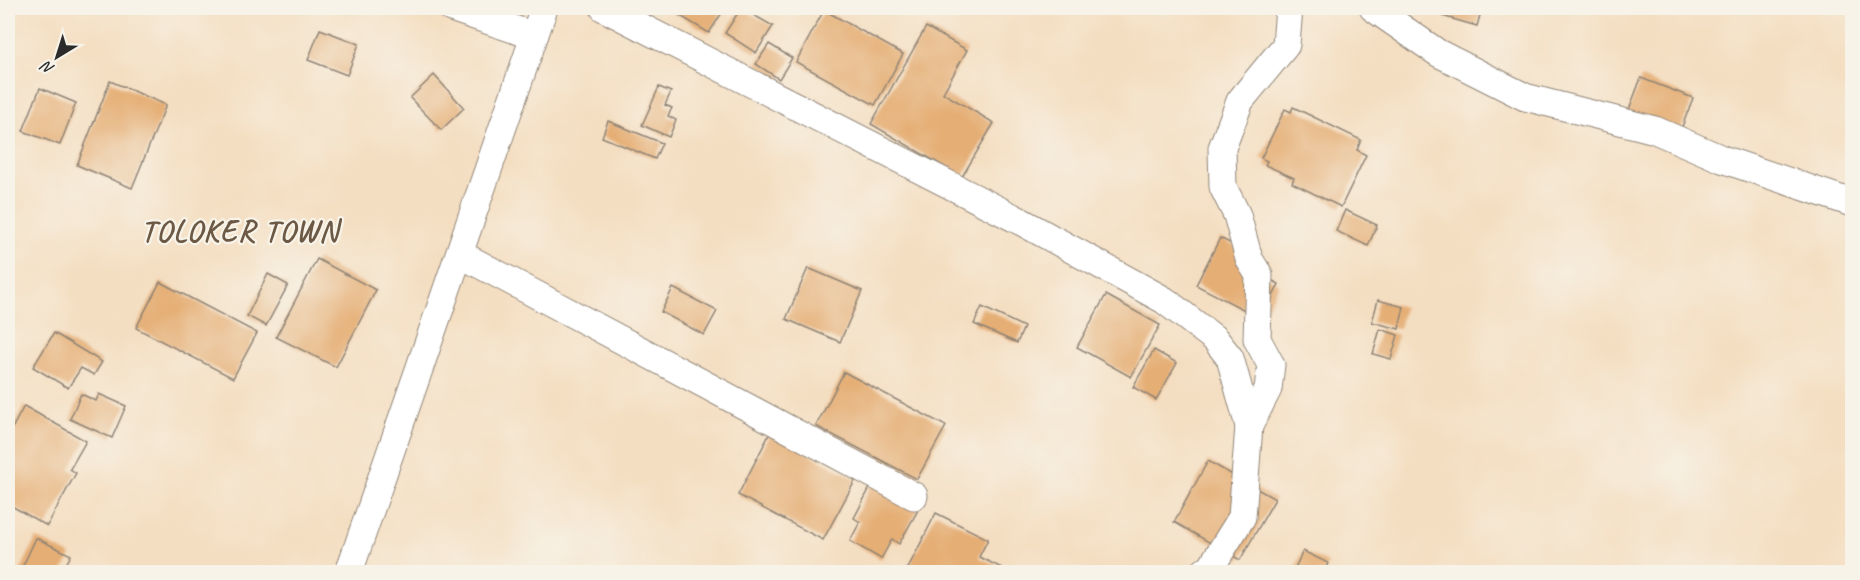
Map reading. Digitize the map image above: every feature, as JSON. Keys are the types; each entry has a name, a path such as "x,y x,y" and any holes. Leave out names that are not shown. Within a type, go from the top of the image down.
{"street":[{"path":"451,8 534,36"},
{"path":"349,573 544,8"},
{"path":"604,8 1022,222 1164,300 1215,339 1230,358 1249,426 1242,517 1211,567 1204,573"},
{"path":"1249,426 1268,389 1271,365 1257,339 1259,275 1249,259 1237,214 1223,187 1222,148 1240,101 1286,45 1289,8"},
{"path":"1373,8 1438,53 1525,98 1655,130 1722,159 1852,203"},
{"path":"460,254 914,496"}],"building":[{"path":"667,8 725,8 709,33"},
{"path":"741,8 773,26 756,53 725,33"},
{"path":"1444,8 1482,8 1477,26 1442,16"},
{"path":"824,10 903,54 875,105 796,62"},
{"path":"926,27 967,50 943,93 994,123 962,177 871,124"},
{"path":"320,29 359,44 347,75 308,60"},
{"path":"769,44 792,58 779,79 756,64"},
{"path":"434,75 464,108 441,130 410,98"},
{"path":"1641,78 1693,98 1680,132 1628,112"},
{"path":"110,81 166,105 132,188 77,165"},
{"path":"659,87 671,92 665,105 672,108 668,116 676,120 669,137 642,125"},
{"path":"40,88 76,103 60,145 23,131"},
{"path":"1293,107 1361,140 1357,150 1366,155 1341,207 1292,183 1294,178 1265,165 1267,161 1261,158 1285,109 1291,112"},
{"path":"608,121 662,143 655,159 602,137"},
{"path":"1345,210 1377,225 1368,246 1336,231"},
{"path":"1220,238 1269,263 1262,275 1279,284 1262,319 1196,285"},
{"path":"317,259 376,290 336,367 276,337"},
{"path":"808,268 862,291 840,342 786,319"},
{"path":"268,274 288,285 266,326 247,316"},
{"path":"160,282 257,333 233,378 136,328"},
{"path":"673,288 717,311 704,335 661,312"},
{"path":"1106,295 1160,325 1131,377 1077,347"},
{"path":"1378,300 1404,307 1399,329 1372,322"},
{"path":"982,307 1024,327 1017,343 974,324"},
{"path":"1380,329 1398,335 1391,359 1373,354"},
{"path":"54,333 102,362 94,375 81,368 68,388 33,367"},
{"path":"1154,350 1177,363 1156,400 1133,387"},
{"path":"844,372 946,426 917,479 816,426"},
{"path":"81,394 96,401 99,394 126,406 112,438 70,419"},
{"path":"24,406 86,441 70,469 76,473 47,526 8,504 8,436"},
{"path":"770,433 856,479 823,540 738,495"},
{"path":"1208,461 1275,499 1240,560 1174,522"},
{"path":"872,484 918,510 899,544 892,539 881,559 850,541 860,522 854,518"},
{"path":"936,513 988,539 979,557 1010,572 906,572"},
{"path":"36,538 71,555 62,572 20,572"},
{"path":"1303,551 1328,563 1324,572 1303,572 1295,568"}],"district":[{"name":"TOLOKER TOWN","path":"240,231"}]}
